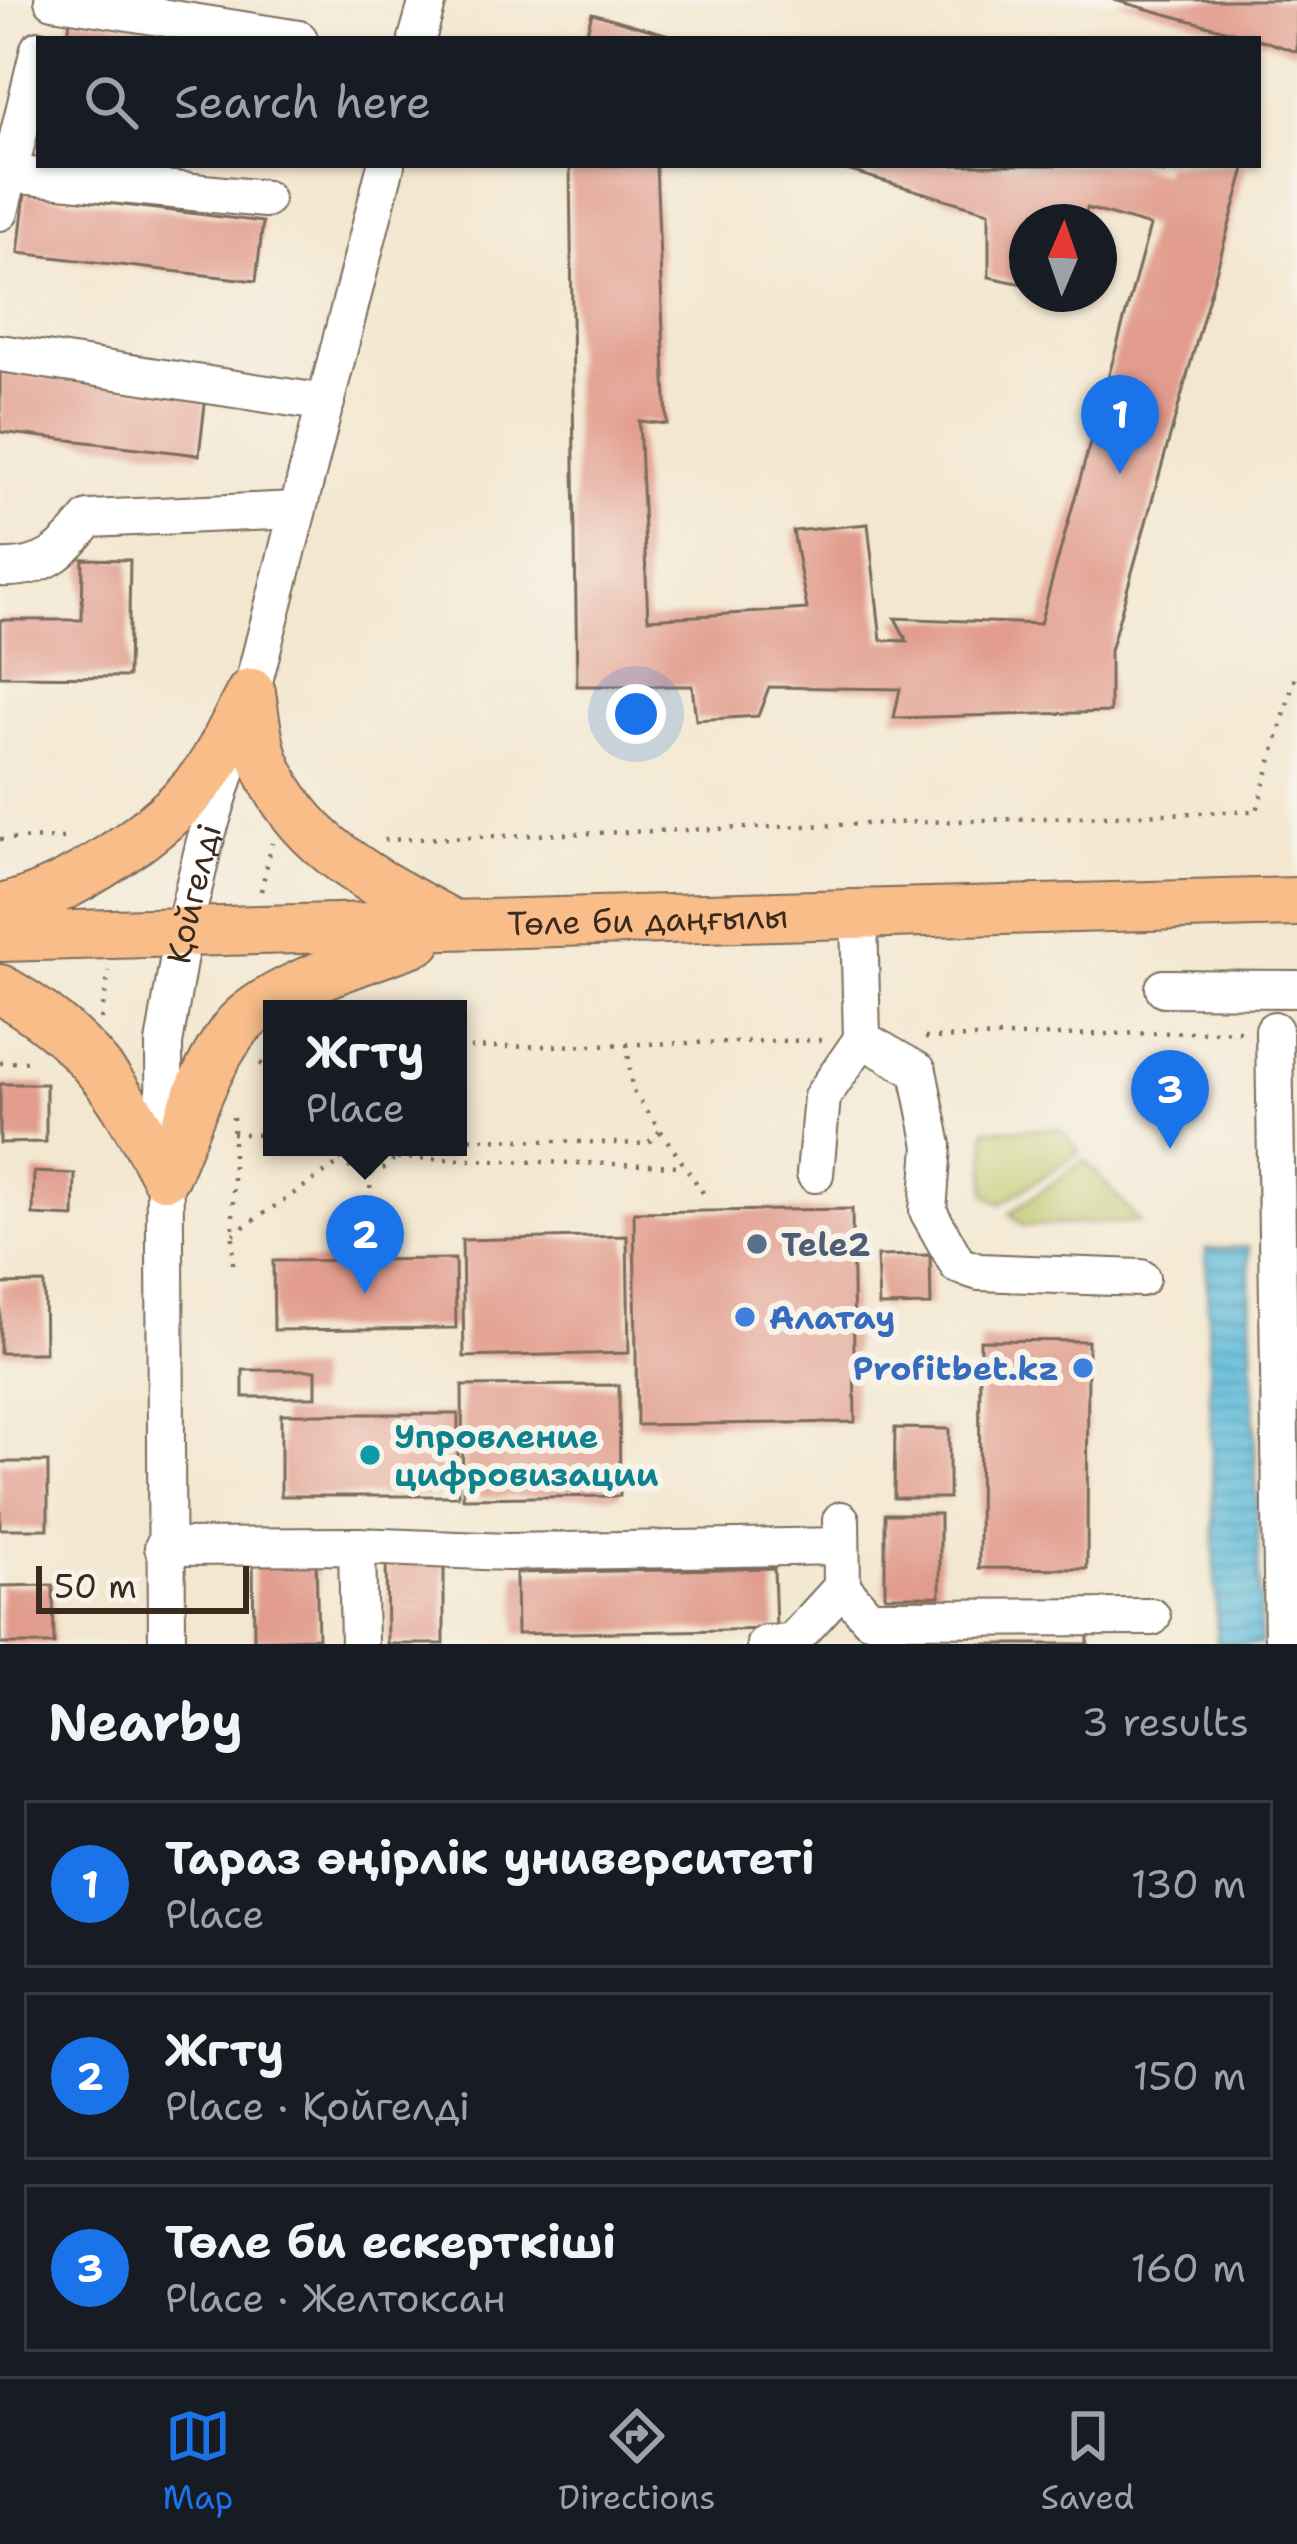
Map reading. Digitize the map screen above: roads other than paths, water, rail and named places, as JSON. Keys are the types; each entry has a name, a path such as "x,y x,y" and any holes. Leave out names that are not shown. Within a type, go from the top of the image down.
{"main road":[{"path":"251,693 264,761 287,808 318,842 354,869 456,926"},
{"path":"0,909 82,879 167,814 206,773 251,693"},
{"name":"Төле би даңғылы","path":"0,937 1297,902"},
{"path":"277,1000 336,970 456,926"},
{"path":"0,989 30,1006 94,1058 133,1114 165,1175"},
{"path":"165,1175 235,1028 263,1007"}],"street":[{"path":"42,36 52,0 280,36"},
{"path":"418,36 428,0"},
{"path":"0,212 36,62"},
{"name":"Қойгелді","path":"166,1644 164,1045 183,932 251,693 385,168"},
{"path":"9,175 265,199"},
{"path":"0,353 326,403"},
{"path":"0,568 21,569 63,552 89,519 297,510"},
{"path":"815,1174 822,1097 862,1039 859,916"},
{"path":"1164,988 1297,989"},
{"path":"1274,1030 1283,1644"},
{"path":"862,1039 918,1071 933,1146 928,1211 958,1264 979,1272 1142,1278"},
{"path":"163,1546 508,1552 841,1533 842,1587 869,1618 1152,1617"},
{"path":"357,1546 359,1644"},
{"path":"765,1644 791,1643 842,1587"}],"water":[{"path":"1249,1247 1261,1644 1217,1644 1206,1249"}],"place":[{"name":"Тараз өңірлік университеті","path":"1120,474"},
{"name":"Төле би ескерткіші","path":"1170,1149"},
{"name":"Tele2","path":"757,1244"},
{"name":"Жгту","path":"365,1294"},
{"name":"Алатау","path":"745,1317"},
{"name":"Profitbet.kz","path":"1083,1368"},
{"name":"Упровление цифровизации","path":"370,1455"}]}
